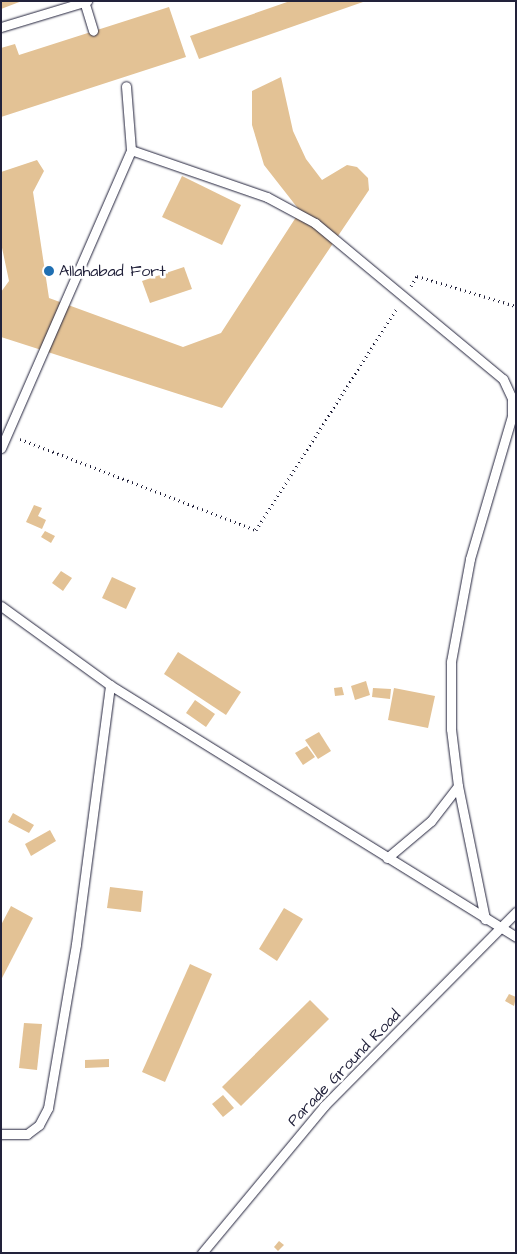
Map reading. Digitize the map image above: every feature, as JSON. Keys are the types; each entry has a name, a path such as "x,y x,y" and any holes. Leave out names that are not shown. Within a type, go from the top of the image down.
{"lane":[{"path":"1,27 85,2 93,31"},
{"path":"1,448 131,150 126,86"},
{"path":"131,150 267,197 302,215 348,248 404,298 502,379 512,398 512,416 470,559 452,662 451,729 458,786 485,919"},
{"path":"1,606 110,685 516,937"},
{"path":"1,1134 27,1134 39,1125 48,1108 76,944 110,685"},
{"path":"387,858 431,821 458,786"},
{"name":"Parade Ground Road","path":"202,1253 324,1106 502,929 516,912"}],"path":[{"path":"7,434 256,530 417,276 516,306"}],"building":[{"path":"1,1 22,1 1,9"},
{"path":"290,1 363,2 199,59 190,36"},
{"path":"169,7 186,57 1,117 1,48 15,44 19,55"},
{"path":"281,77 293,131 306,159 322,180 347,165 357,167 368,178 369,190 222,408 1,337 1,292 9,281 1,243 1,172 37,160 44,171 33,192 49,298 183,347 221,333 300,211 264,165 252,125 252,91"},
{"path":"182,176 241,205 222,245 162,217"},
{"path":"184,267 192,289 150,303 142,281"},
{"path":"34,505 42,508 38,516 46,520 42,529 26,522"},
{"path":"45,531 55,536 51,543 41,537"},
{"path":"61,571 72,578 63,591 52,583"},
{"path":"112,577 136,588 126,609 102,598"},
{"path":"178,652 241,692 226,715 164,674"},
{"path":"366,681 370,695 355,700 351,686"},
{"path":"342,687 344,695 335,696 334,688"},
{"path":"373,688 391,689 390,699 372,697"},
{"path":"394,688 435,696 428,728 388,720"},
{"path":"195,700 215,714 206,727 186,713"},
{"path":"319,732 331,751 318,759 305,740"},
{"path":"307,746 315,757 303,765 295,753"},
{"path":"13,813 34,825 29,833 8,822"},
{"path":"50,830 56,841 31,856 25,844"},
{"path":"110,887 143,891 141,912 107,908"},
{"path":"11,906 33,918 1,980 1,925"},
{"path":"284,908 303,919 277,961 259,949"},
{"path":"190,964 212,974 165,1082 142,1072"},
{"path":"509,994 516,997 514,1006 505,1001"},
{"path":"310,1000 329,1019 241,1106 222,1087"},
{"path":"24,1023 42,1024 37,1070 19,1068"},
{"path":"109,1059 109,1067 85,1068 85,1060"},
{"path":"223,1095 234,1108 223,1117 212,1104"},
{"path":"279,1241 284,1245 278,1251 274,1247"}],"place":[{"name":"Allahabad Fort","path":"49,271"}]}
